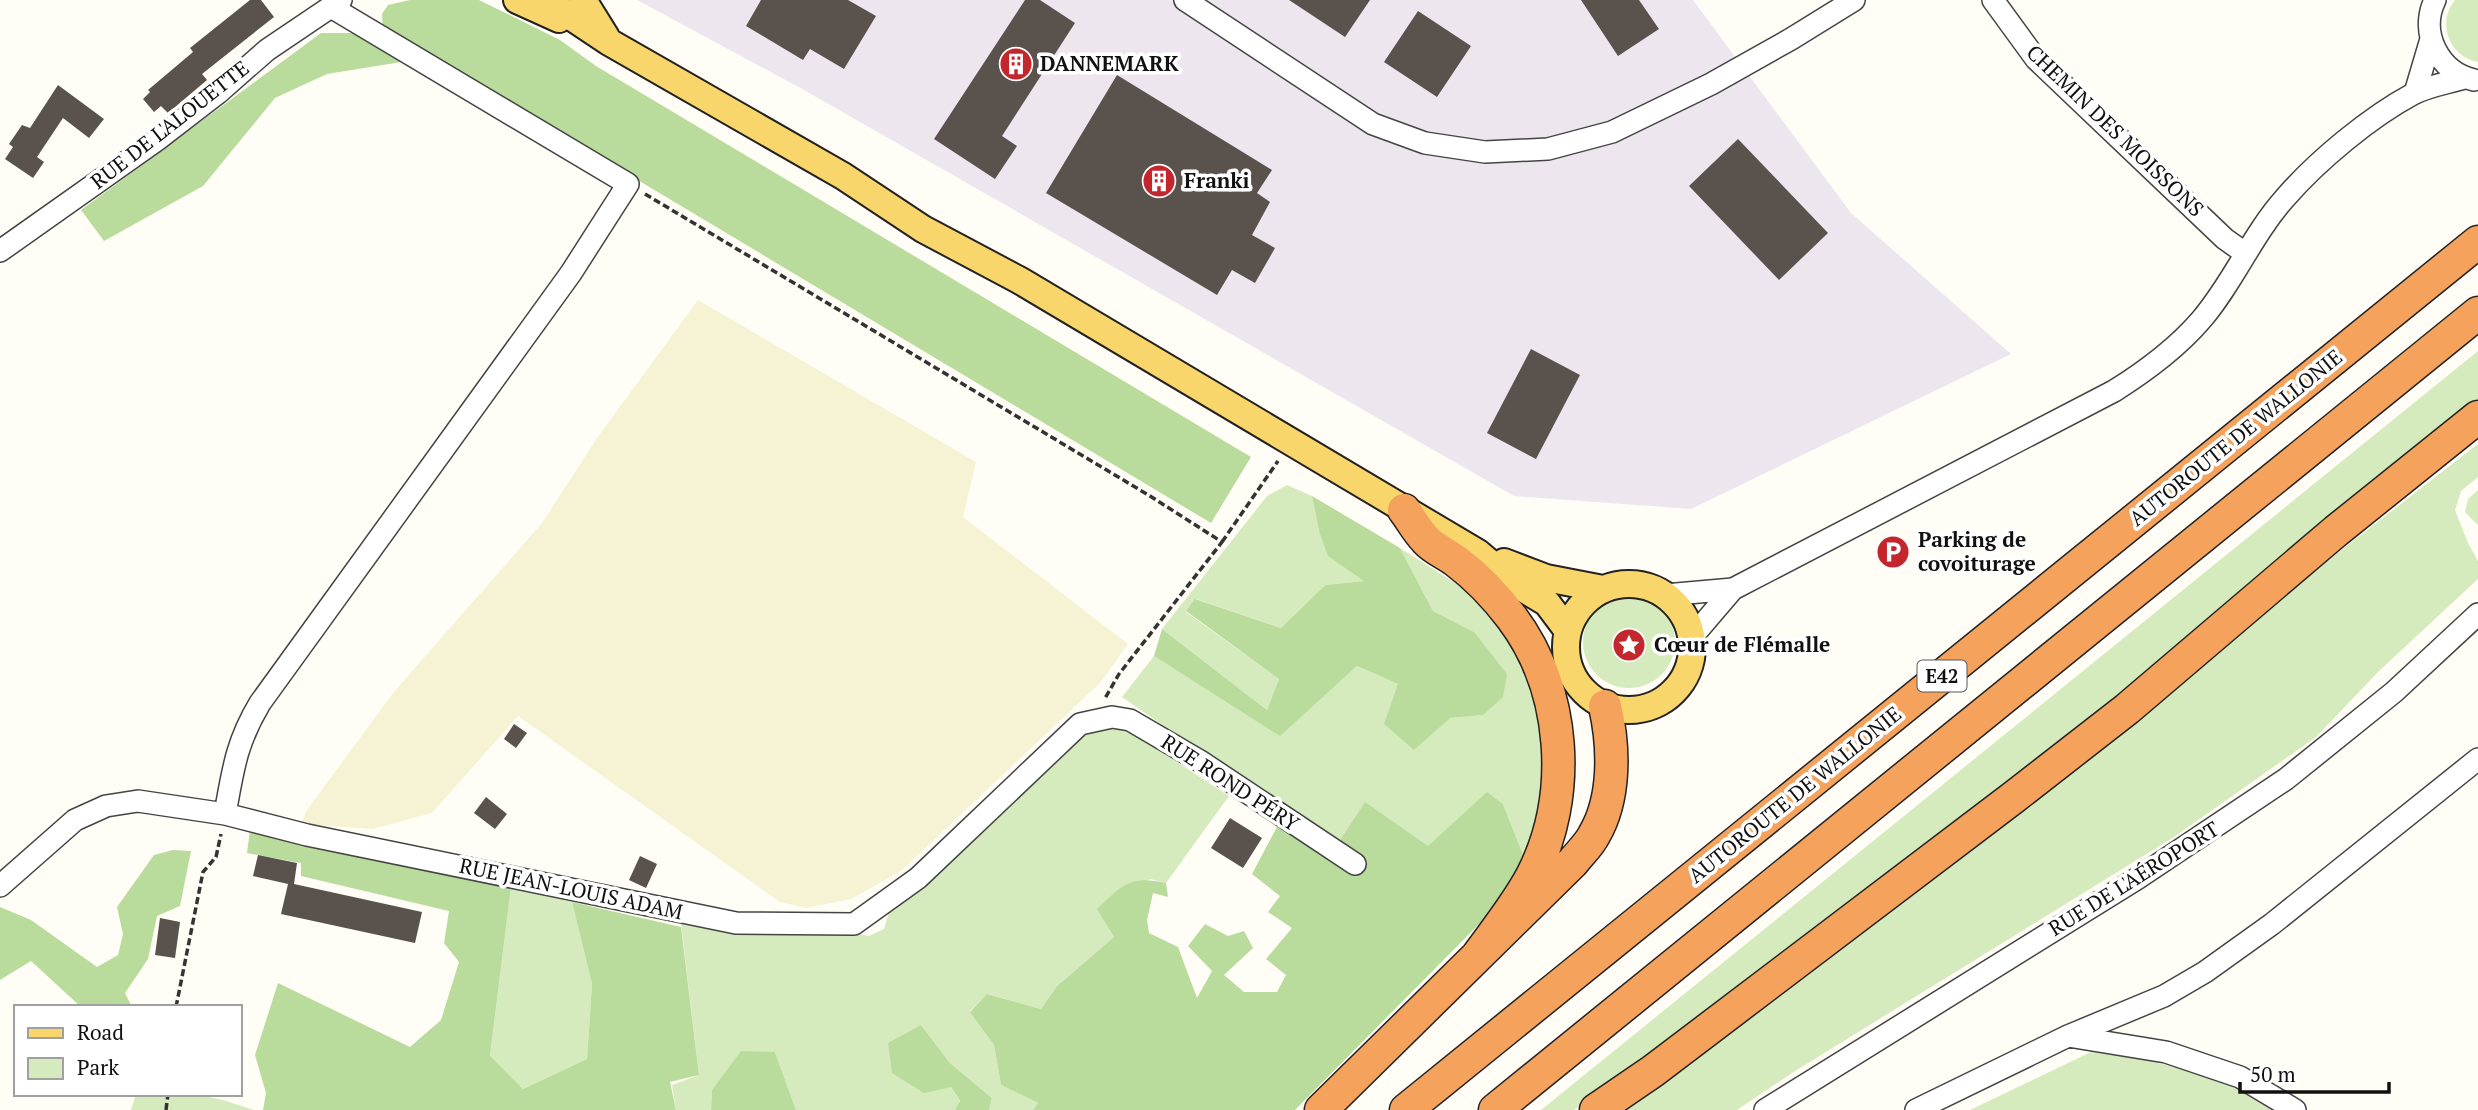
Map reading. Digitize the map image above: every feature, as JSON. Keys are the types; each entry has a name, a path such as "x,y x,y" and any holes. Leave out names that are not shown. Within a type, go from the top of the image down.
{"highway":[{"name":"AUTOROUTE DE WALLONIE","path":"1406,1110 2478,242"},
{"name":"E42","path":"1495,1110 2478,313"},
{"path":"1596,1110 1653,1071 2127,709 2336,531 2478,417"},
{"path":"1404,510 1426,541 1458,563 1512,618 1533,651 1550,695 1558,741 1553,811 1545,841 1533,873 1513,909 1478,955"},
{"path":"1321,1110 1573,862 1594,835 1606,802 1611,769 1611,733 1605,706"}],"main road":[{"path":"517,0 609,42"},
{"path":"546,0 609,42 843,176 923,229 1019,279 1478,553 1546,578 1603,589"},
{"path":"583,0 609,42"},
{"path":"1478,553 1511,581 1546,603 1568,631"},
{"path":"1621,584 1639,584 1665,595 1684,614 1692,637 1692,660 1677,688 1666,699 1636,710 1605,706 1586,694 1572,675 1566,653 1568,631 1581,606 1603,589 1621,584"}],"street":[{"path":"1194,2 1373,124 1425,143 1485,152 1548,149 1612,132 1791,39 1854,0"},
{"name":"CHEMIN DES MOISSONS","path":"1993,0 2036,59 2225,239 2245,253"},
{"path":"2434,1 2429,21 2437,55 2449,69 2471,79"},
{"path":"225,814 235,757 244,730 260,703 572,273 628,184 336,4"},
{"name":"RUE DE L'ALOUETTE","path":"0,251 157,140 218,93 267,50 336,4"},
{"path":"2415,93 2431,38"},
{"path":"1692,637 1733,589 2114,391 2149,369 2201,320 2285,198 2319,163 2373,120 2415,93 2471,79"},
{"path":"1665,595 1733,589"},
{"name":"RUE DE L'AÉROPORT","path":"1765,1110 2137,878 2253,802 2297,771 2394,692 2478,614"},
{"name":"RUE ROND PÉRY","path":"1099,719 1112,717 1130,720 1200,761 1355,864"},
{"name":"RUE JEAN-LOUIS ADAM","path":"0,886 75,820 106,806 138,801 225,814 306,835 736,923 854,924 918,878 1080,724 1099,719"},
{"path":"1916,1110 2068,1036 2164,996 2205,972 2272,924 2478,759"},
{"path":"2068,1036 2166,1052 2240,1077 2295,1110"}],"path":[{"path":"628,184 1150,496 1222,542"},
{"path":"1099,719 1106,695 1119,674 1222,542 1291,442"},
{"path":"176,1005 203,872 216,857 225,814"}],"shaded area":[{"path":"637,0 1693,0 1851,213 2011,354 1691,509 1514,496 804,90"},
{"path":"698,300 976,462 963,517 1128,644 1100,683 901,871 851,899 806,908 780,902 518,716 432,813 373,829 301,824 307,810 393,693 542,523 597,438"}],"green space":[{"path":"410,0 479,0 560,40 596,66 1251,457 1211,523 432,57 327,74 275,98 203,186 104,241 81,210 321,33 352,33 373,41 383,32 382,14 388,5"},
{"path":"2455,0 2478,0 2478,62 2460,53 2449,38 2447,19"},
{"path":"2478,351 2478,408 2151,676 1712,1011 1574,1110 1541,1110"},
{"path":"2478,444 2478,477 2461,491 2455,510 2478,561 2478,579 2379,671 2316,737 2174,837 1792,1073 1737,1110 1622,1110 1989,837 2339,552"},
{"path":"1287,485 1312,496 1319,531 1365,581 1325,585 1281,628 1196,599 1186,612 1279,679 1267,710 1162,629 1267,496"},
{"path":"2478,490 2478,525 2465,512 2468,499"},
{"path":"1312,496 1400,548 1433,611 1474,632 1507,674 1503,697 1483,715 1450,718 1414,750 1384,724 1398,684 1357,666 1280,736 1154,656 1162,629 1267,710 1279,679 1186,611 1195,599 1281,628 1325,585 1364,581 1328,556 1319,531"},
{"path":"1400,548 1482,600 1521,643 1550,757 1541,819 1524,857 1503,804 1428,846 1336,846 1122,697 1154,656 1280,735 1357,666 1398,684 1450,718 1483,715 1474,632 1433,611"},
{"path":"1629,596 1647,599 1662,609 1672,624 1675,642 1672,660 1662,675 1647,685 1629,688 1611,685 1596,675 1586,660 1583,642 1586,624 1596,609 1611,599"},
{"path":"1107,725 1125,728 1229,796 1166,883 1150,879 1098,909 1114,937 1057,986 1041,1009 988,994 970,1011 994,1045 1001,1085 1038,1103 1033,1110 989,1110 992,1098 950,1063 921,1025 960,1102 955,1110 796,1110 775,1052 712,1090 711,1110 676,1110 672,1085 699,1075 681,924 747,935 836,930 869,936 884,929 890,909 1084,732"},
{"path":"1487,792 1503,804 1524,857 1508,888 1482,921 1295,1110 1033,1110 1038,1103 1001,1085 994,1045 970,1012 987,994 1041,1009 1057,986 1114,937 1097,909 1127,884 1143,880 1166,883 1168,897 1153,893 1147,920 1149,933 1178,947 1197,998 1212,971 1188,946 1205,924 1228,936 1244,931 1253,948 1224,975 1244,992 1277,992 1286,975 1266,959 1292,928 1268,912 1280,896 1252,874 1278,825 1328,859 1365,802 1428,846"},
{"path":"250,830 511,887 490,1056 523,1089 587,1059 592,984 572,902 681,927 699,1075 670,1082 676,1110 263,1110 266,1093 255,1055 278,983 410,1047 441,1020 459,962 444,943 449,911 301,876 301,863 247,853"},
{"path":"173,850 191,851 180,906 157,916 148,959 125,993 131,1005 79,1005 31,961 0,980 0,907 31,920 97,967 118,955 123,934 117,907 154,855"},
{"path":"511,887 572,902 592,984 587,1059 523,1089 490,1057"},
{"path":"921,1025 950,1063 992,1098 989,1110 955,1110 960,1101 951,1087 924,1093 892,1073 888,1043"},
{"path":"741,1051 775,1052 796,1110 711,1110 712,1090"},
{"path":"2091,1052 2144,1059 2238,1085 2276,1110 1970,1110"},
{"path":"135,1096 203,1096 254,1110 131,1110"}],"building":[{"path":"250,0 261,0 274,17 202,74 207,80 168,113 161,106 154,112 143,99 150,92 148,90 193,52 190,48"},
{"path":"761,0 848,0 876,16 844,69 810,49 803,60 746,26"},
{"name":"DANNEMARK","path":"1025,0 1040,0 1075,23 1002,136 1017,146 995,179 934,139"},
{"path":"1289,0 1370,0 1345,37"},
{"path":"1581,0 1639,0 1659,29 1618,56"},
{"path":"1418,11 1471,46 1437,97 1384,62"},
{"name":"Franki","path":"1117,75 1272,170 1257,193 1270,202 1252,235 1275,248 1255,283 1232,270 1217,295 1046,193"},
{"path":"58,85 104,119 89,138 63,118 37,157 44,162 33,178 5,159 13,147 9,144 22,125 30,128"},
{"path":"1738,139 1828,233 1779,280 1689,186"},
{"path":"1531,349 1580,375 1536,459 1487,433"},
{"path":"514,724 527,733 516,748 504,739"},
{"path":"486,797 507,814 495,829 474,813"},
{"path":"1230,818 1262,838 1243,868 1211,848"},
{"path":"258,855 297,863 294,884 422,912 415,943 281,914 288,884 253,876"},
{"path":"640,856 657,864 646,888 629,880"},
{"path":"160,918 180,922 175,958 155,955"}],"place":[{"name":"DANNEMARK","path":"1016,64"},
{"name":"Franki","path":"1159,181"},
{"name":"Parking de covoiturage","path":"1893,552"},
{"name":"Cœur de Flémalle","path":"1629,645"}]}
